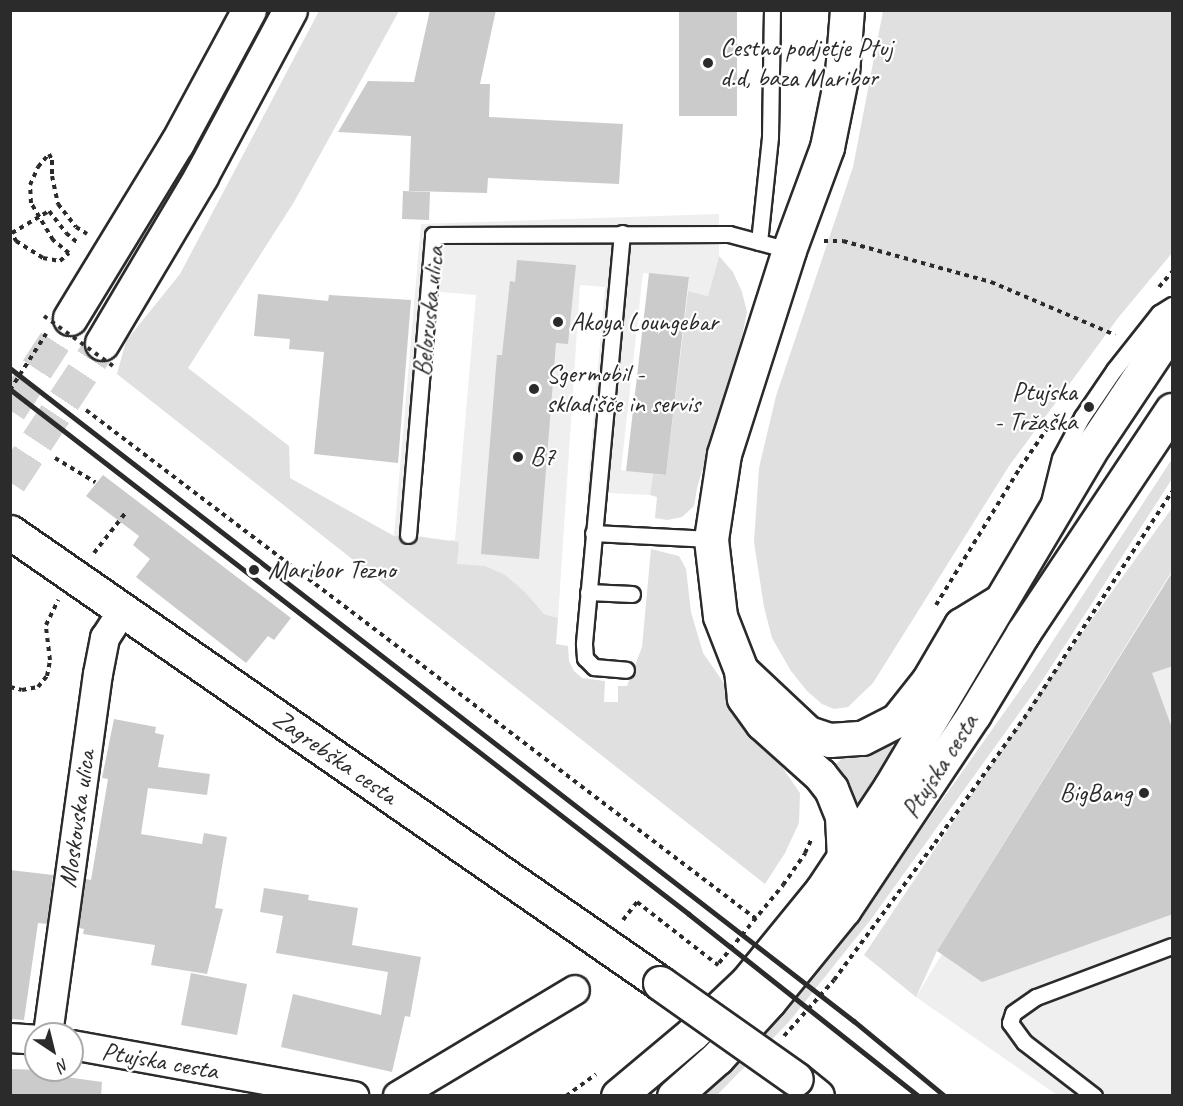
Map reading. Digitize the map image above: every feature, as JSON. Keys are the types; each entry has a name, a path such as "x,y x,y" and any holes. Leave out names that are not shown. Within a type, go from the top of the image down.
{"main road":[{"path":"55,313 171,153 249,10"},
{"path":"107,355 290,10"},
{"path":"844,858 842,816 831,789 820,775 762,723 744,698 741,670 720,616 711,539 724,454 788,244 827,147 842,73 847,10"},
{"name":"Ptujska cesta","path":"610,1082 692,1034 747,982 788,934 844,858 891,786 1047,520 1118,407 1173,328"},
{"name":"Ptujska cesta","path":"674,1095 717,1058 844,909 1171,414"},
{"name":"Zagrebška cesta","path":"17,536 807,1087"},
{"name":"Ptujska cesta","path":"741,670 808,733 831,740 862,738 897,720 928,681 961,625 998,603"}],"street":[{"name":"Moskovska ulica","path":"50,1022 98,674 105,638 123,610"},
{"path":"398,1095 575,990"},
{"name":"Ptujska cesta","path":"84,1047 354,1095"}],"lane":[{"path":"772,10 770,137 788,244"},
{"path":"622,233 593,533 585,658 594,667 626,670"},
{"name":"Beloruska ulica","path":"408,535 433,235 729,234 788,244"},
{"path":"1047,520 1050,491 1060,458 1082,417 1159,313 1173,304"},
{"path":"593,533 711,539"},
{"path":"588,592 632,594"},
{"path":"1094,1095 1032,1049 1014,1032 1010,1023 1013,1013 1036,997 1173,946"}],"path":[{"path":"85,247 73,240 49,211 38,217 11,232 16,241 43,258 60,261 69,253 53,240 38,217 31,203 30,185 38,167 49,154 52,160 52,176 58,204 76,227 91,237"},
{"path":"788,244 843,241 991,282 1116,335"},
{"path":"1157,288 1173,272"},
{"path":"10,390 46,334 55,313 107,355"},
{"path":"1109,344 1122,328"},
{"path":"86,410 756,918"},
{"path":"930,614 1020,468 1060,410"},
{"path":"55,459 95,482"},
{"path":"779,1042 834,980 935,843 1029,711 1173,492"},
{"path":"88,561 127,511"},
{"path":"10,687 22,690 38,687 47,676 50,660 46,626 61,593"},
{"path":"712,972 805,853 815,829"},
{"path":"620,925 637,902 718,965"},
{"path":"566,1095 610,1082"}],"shaded area":[{"path":"319,11 399,11 294,202 188,368 289,446 290,478 394,536 408,535 459,542 457,564 485,566 505,575 526,593 544,614 558,618 556,644 568,646 569,661 574,671 582,678 605,681 604,702 618,702 618,686 627,686 642,647 651,549 679,556 686,569 691,612 703,653 800,793 799,823 785,853 765,884 117,374 126,341 180,274"},
{"path":"883,11 1172,11 1172,253 1118,318 1009,466 873,683 848,707 834,709 822,704 807,691 791,671 772,638 764,607 754,542 759,468 776,396 853,167"},
{"path":"719,214 719,256 708,296 688,291 689,277 643,273 621,470 653,474 650,495 587,492 605,287 580,285 558,618 544,614 526,593 448,577 450,540 455,540 476,295 429,291 408,535 394,536 421,224"},
{"path":"719,256 733,272 742,292 747,312 742,336 697,488 694,506 682,517 667,520 655,518 657,497 650,495 653,474 666,475 688,291 708,296"},
{"path":"1172,459 1172,479 1040,684 872,918 788,1023 717,1095 696,1096 777,1016 862,913 1028,679"},
{"path":"1172,508 1172,571 937,951 916,997 864,955 1042,689"},
{"path":"1172,574 1172,1095 1057,1095 916,997"},
{"path":"889,743 892,744 893,752 863,802 854,802 835,768 836,764 846,755 877,749"}],"building":[{"path":"430,10 496,10 480,84 490,84 489,117 623,124 619,184 488,178 487,193 409,191 411,136 338,132 368,81 414,82"},
{"name":"Cestno podjetje Ptuj d.d, baza Maribor","path":"679,10 737,10 737,116 679,116"},
{"path":"403,191 430,192 429,220 402,219"},
{"name":"B7","path":"517,260 576,265 568,344 556,343 539,559 481,554 497,355 502,355 510,281 515,282"},
{"path":"649,273 689,277 666,475 626,471"},
{"path":"258,294 328,301 329,295 411,300 398,463 314,454 324,352 289,349 290,339 254,336"},
{"path":"103,475 291,618 274,640 268,636 246,663 136,577 150,559 133,545 139,536 86,496"},
{"path":"1173,571 1173,666 1152,673 1173,731 1173,914 982,982 937,951"},
{"path":"114,719 156,727 155,733 164,735 158,767 210,774 207,795 148,788 141,834 202,844 204,833 227,837 215,908 223,909 207,974 151,965 155,945 83,934 84,929 79,928 86,879 91,880 108,779 102,778"},
{"path":"10,870 53,875 47,924 38,923 24,1020 10,1019"},
{"path":"264,888 309,895 308,900 358,908 352,945 421,957 410,1017 405,1016 392,1072 281,1047 293,994 381,1015 388,972 276,953 283,916 260,912"},
{"path":"191,973 247,984 237,1035 181,1025"},
{"path":"10,1069 24,1069 24,1082 84,1082 84,1080 102,1082 101,1095 10,1095"}],"tunnel":[{"path":"10,410 70,318"},
{"path":"10,482 102,343"}],"railway":[{"path":"10,368 854,1021 945,1096"},
{"path":"10,389 689,914 919,1096"}],"place":[{"name":"Cestno podjetje Ptuj d.d, baza Maribor","path":"708,63"},
{"name":"Akoya Loungebar","path":"558,322"},
{"name":"Sgermobil - skladišče in servis","path":"534,389"},
{"name":"Ptujska - Tržaška","path":"1089,407"},
{"name":"B7","path":"518,457"},
{"name":"Maribor Tezno","path":"254,570"},
{"name":"BigBang","path":"1144,793"}]}
